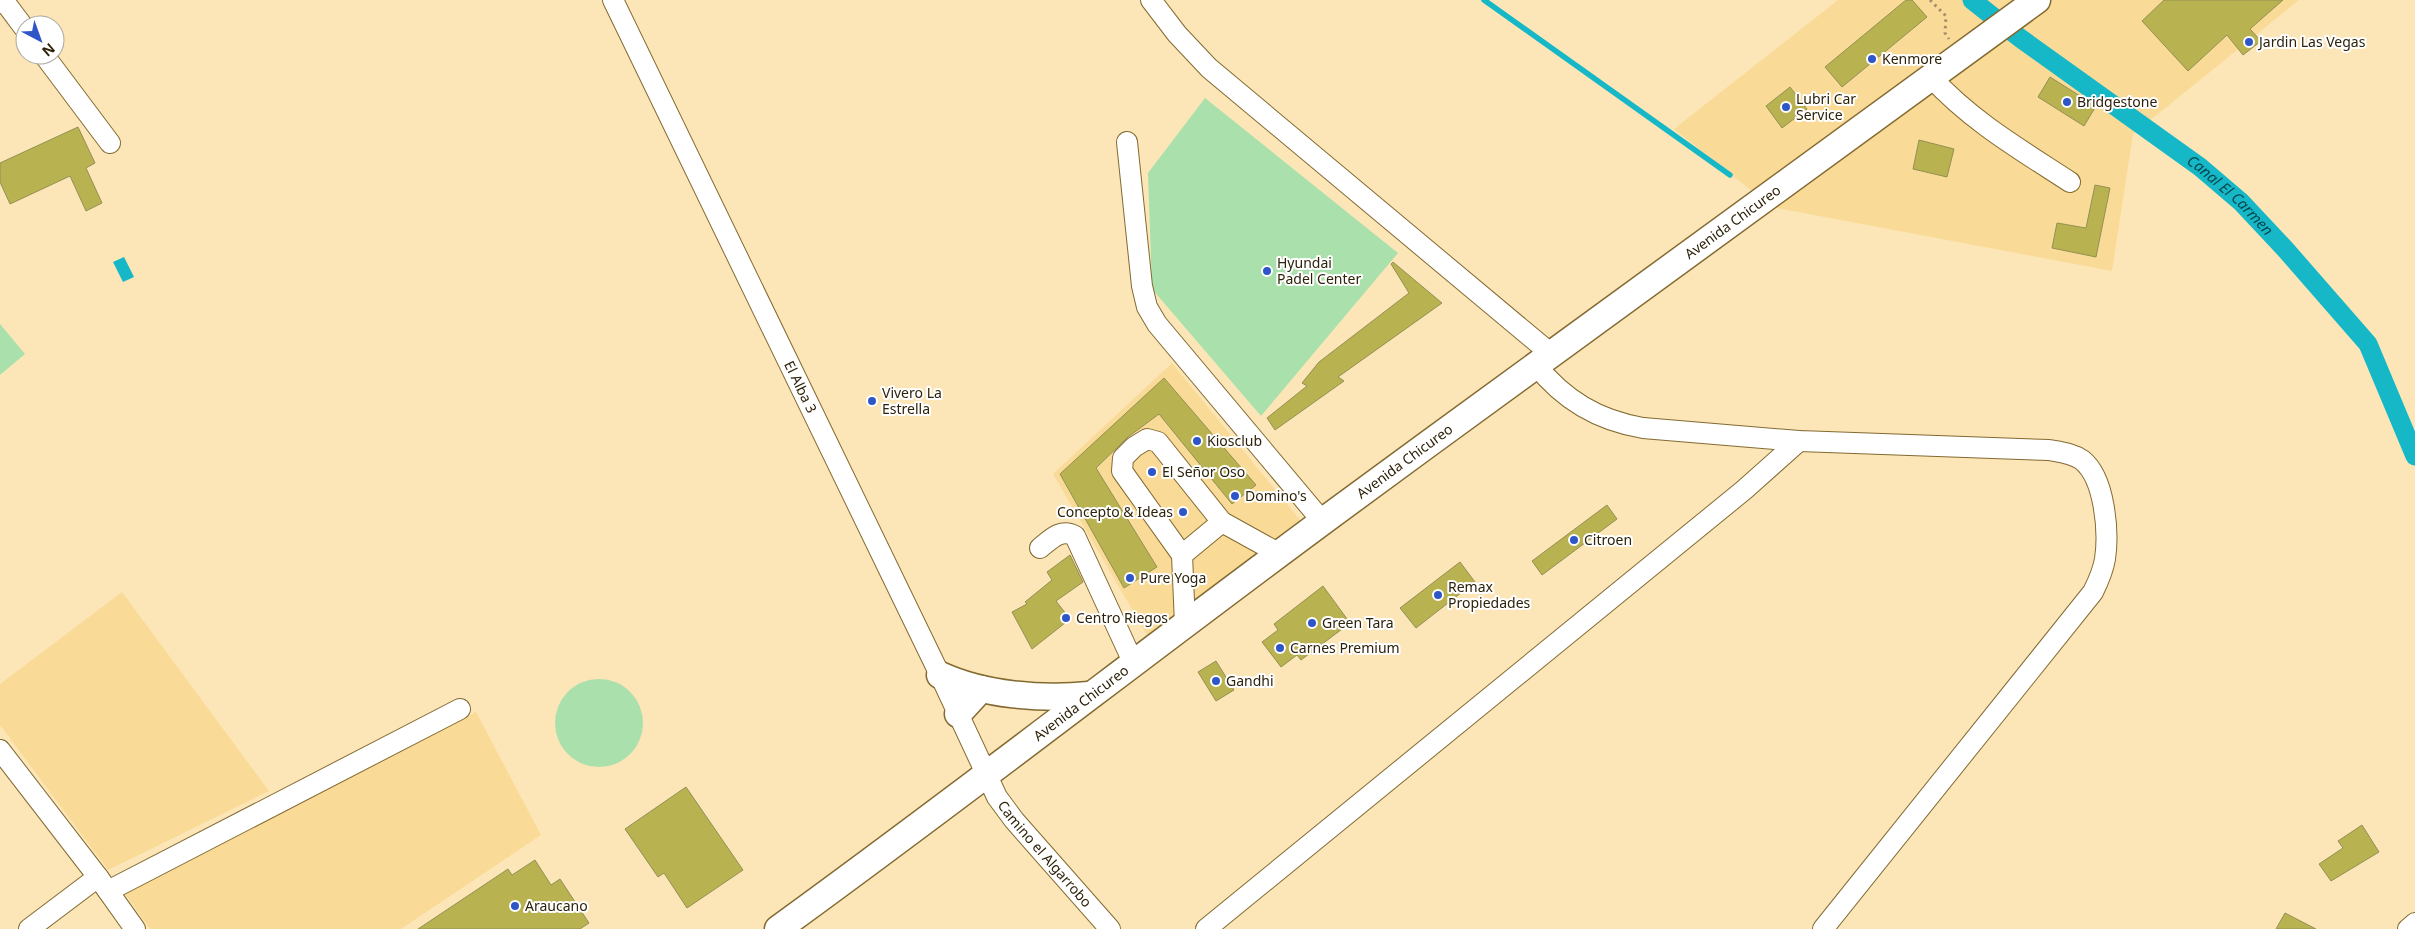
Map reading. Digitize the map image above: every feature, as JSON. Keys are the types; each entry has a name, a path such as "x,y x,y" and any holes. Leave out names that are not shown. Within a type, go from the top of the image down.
{"main road":[{"name":"Avenida Chicureo","path":"778,929 986,775 1133,662 1542,359 1967,52 2036,0"},
{"path":"940,675 961,684 981,689 1053,697 1089,695"},
{"path":"958,714 981,689"}],"street":[{"name":"El Alba 3","path":"613,0 940,675 986,775"},
{"path":"1151,0 1177,34 1209,68 1542,359 1552,384 1571,401 1602,418 1643,428 1799,441 2048,450 2074,455 2082,460 2094,475 2102,500 2106,529 2104,561 2093,592 1822,929"},
{"path":"3,1 15,16"},
{"path":"52,65 110,143"},
{"path":"1931,77 1951,99 1986,128 2070,182"},
{"path":"1127,142 1142,286 1147,307 1157,324 1323,522"},
{"path":"1186,624 1182,555 1122,470 1123,458 1134,447 1147,439 1158,442 1222,522 1280,554"},
{"path":"1206,929 1744,490 1799,441"},
{"path":"1182,555 1222,522"},
{"path":"1040,548 1061,533 1067,532 1074,536 1133,662"},
{"path":"29,929 103,884 460,709"},
{"path":"0,750 103,884 135,929"},
{"name":"Camino el Algarrobo","path":"986,775 997,797 1009,814 1110,929"},
{"path":"2408,929 2415,923"}],"path":[{"path":"1930,0 1946,16 1945,33 1967,52"}],"shaded area":[{"path":"1838,0 2299,0 2133,134 2112,271 1772,207 1674,129"},
{"path":"1172,363 1300,520 1150,640 1053,474"},
{"path":"122,592 269,791 108,870 0,725 0,684"},
{"path":"476,712 541,835 401,929 150,929 125,894"}],"green space":[{"name":"Hyundai Padel Center","path":"1205,98 1398,253 1261,416 1152,289 1148,173"},
{"path":"0,324 25,354 0,375"},
{"path":"599,679 616,683 630,692 639,706 643,723 639,740 630,754 616,763 599,767 582,763 568,754 559,740 555,723 559,706 568,692 582,683"}],"water":[{"path":"124,257 134,277 123,282 113,262"}],"building":[{"path":"1906,0 1912,0 1927,17 1842,87 1825,67"},
{"path":"2164,0 2283,0 2250,29 2261,41 2243,55 2227,35 2188,71 2142,21"},
{"name":"Bridgestone","path":"2050,77 2096,106 2084,126 2038,97"},
{"name":"Lubri Car Service","path":"1790,87 1807,109 1782,128 1766,106"},
{"path":"78,127 95,163 86,168 102,203 86,211 70,176 10,204 0,182 0,163"},
{"path":"1919,140 1954,149 1947,177 1913,169"},
{"path":"2095,185 2110,188 2096,257 2052,248 2057,223 2086,228"},
{"path":"1393,262 1442,303 1338,377 1344,381 1275,430 1267,418 1307,386 1302,383 1319,362 1409,293 1391,264"},
{"path":"1164,378 1256,485 1232,504 1159,414 1128,437 1096,468 1157,567 1124,588 1060,474"},
{"name":"Citroen","path":"1607,505 1617,519 1542,575 1532,561"},
{"path":"1070,555 1083,582 1056,601 1070,619 1032,649 1012,612 1027,604 1025,602 1052,580 1047,572"},
{"name":"Remax Propiedades","path":"1460,562 1475,582 1416,628 1400,608"},
{"name":"Green Tara","path":"1323,586 1350,623 1301,660 1297,655 1281,667 1262,642 1278,630 1274,624"},
{"name":"Gandhi","path":"1216,661 1234,690 1216,701 1198,672"},
{"path":"686,787 743,870 687,908 664,873 658,877 625,829"},
{"path":"2362,825 2379,852 2331,881 2319,864 2343,848 2338,841"},
{"name":"Araucano","path":"535,860 551,885 560,879 589,923 580,929 418,929 508,869 512,875"},
{"path":"2285,913 2316,929 2276,929"}],"waterway":[{"path":"1484,0 1730,175"},
{"name":"Canal El Carmen","path":"1972,0 2020,38 2200,167 2241,202 2286,250 2368,344 2415,456"}],"place":[{"name":"Jardin Las Vegas","path":"2249,42"},
{"name":"Kenmore","path":"1872,59"},
{"name":"Bridgestone","path":"2067,102"},
{"name":"Lubri Car Service","path":"1786,107"},
{"name":"Hyundai Padel Center","path":"1267,271"},
{"name":"Vivero La Estrella","path":"872,401"},
{"name":"Kiosclub","path":"1197,441"},
{"name":"El Señor Oso","path":"1152,472"},
{"name":"Domino's","path":"1235,496"},
{"name":"Concepto & Ideas","path":"1183,512"},
{"name":"Citroen","path":"1574,540"},
{"name":"Pure Yoga","path":"1130,578"},
{"name":"Remax Propiedades","path":"1438,595"},
{"name":"Centro Riegos","path":"1066,618"},
{"name":"Green Tara","path":"1312,623"},
{"name":"Carnes Premium","path":"1280,648"},
{"name":"Gandhi","path":"1216,681"},
{"name":"Araucano","path":"515,906"}]}
